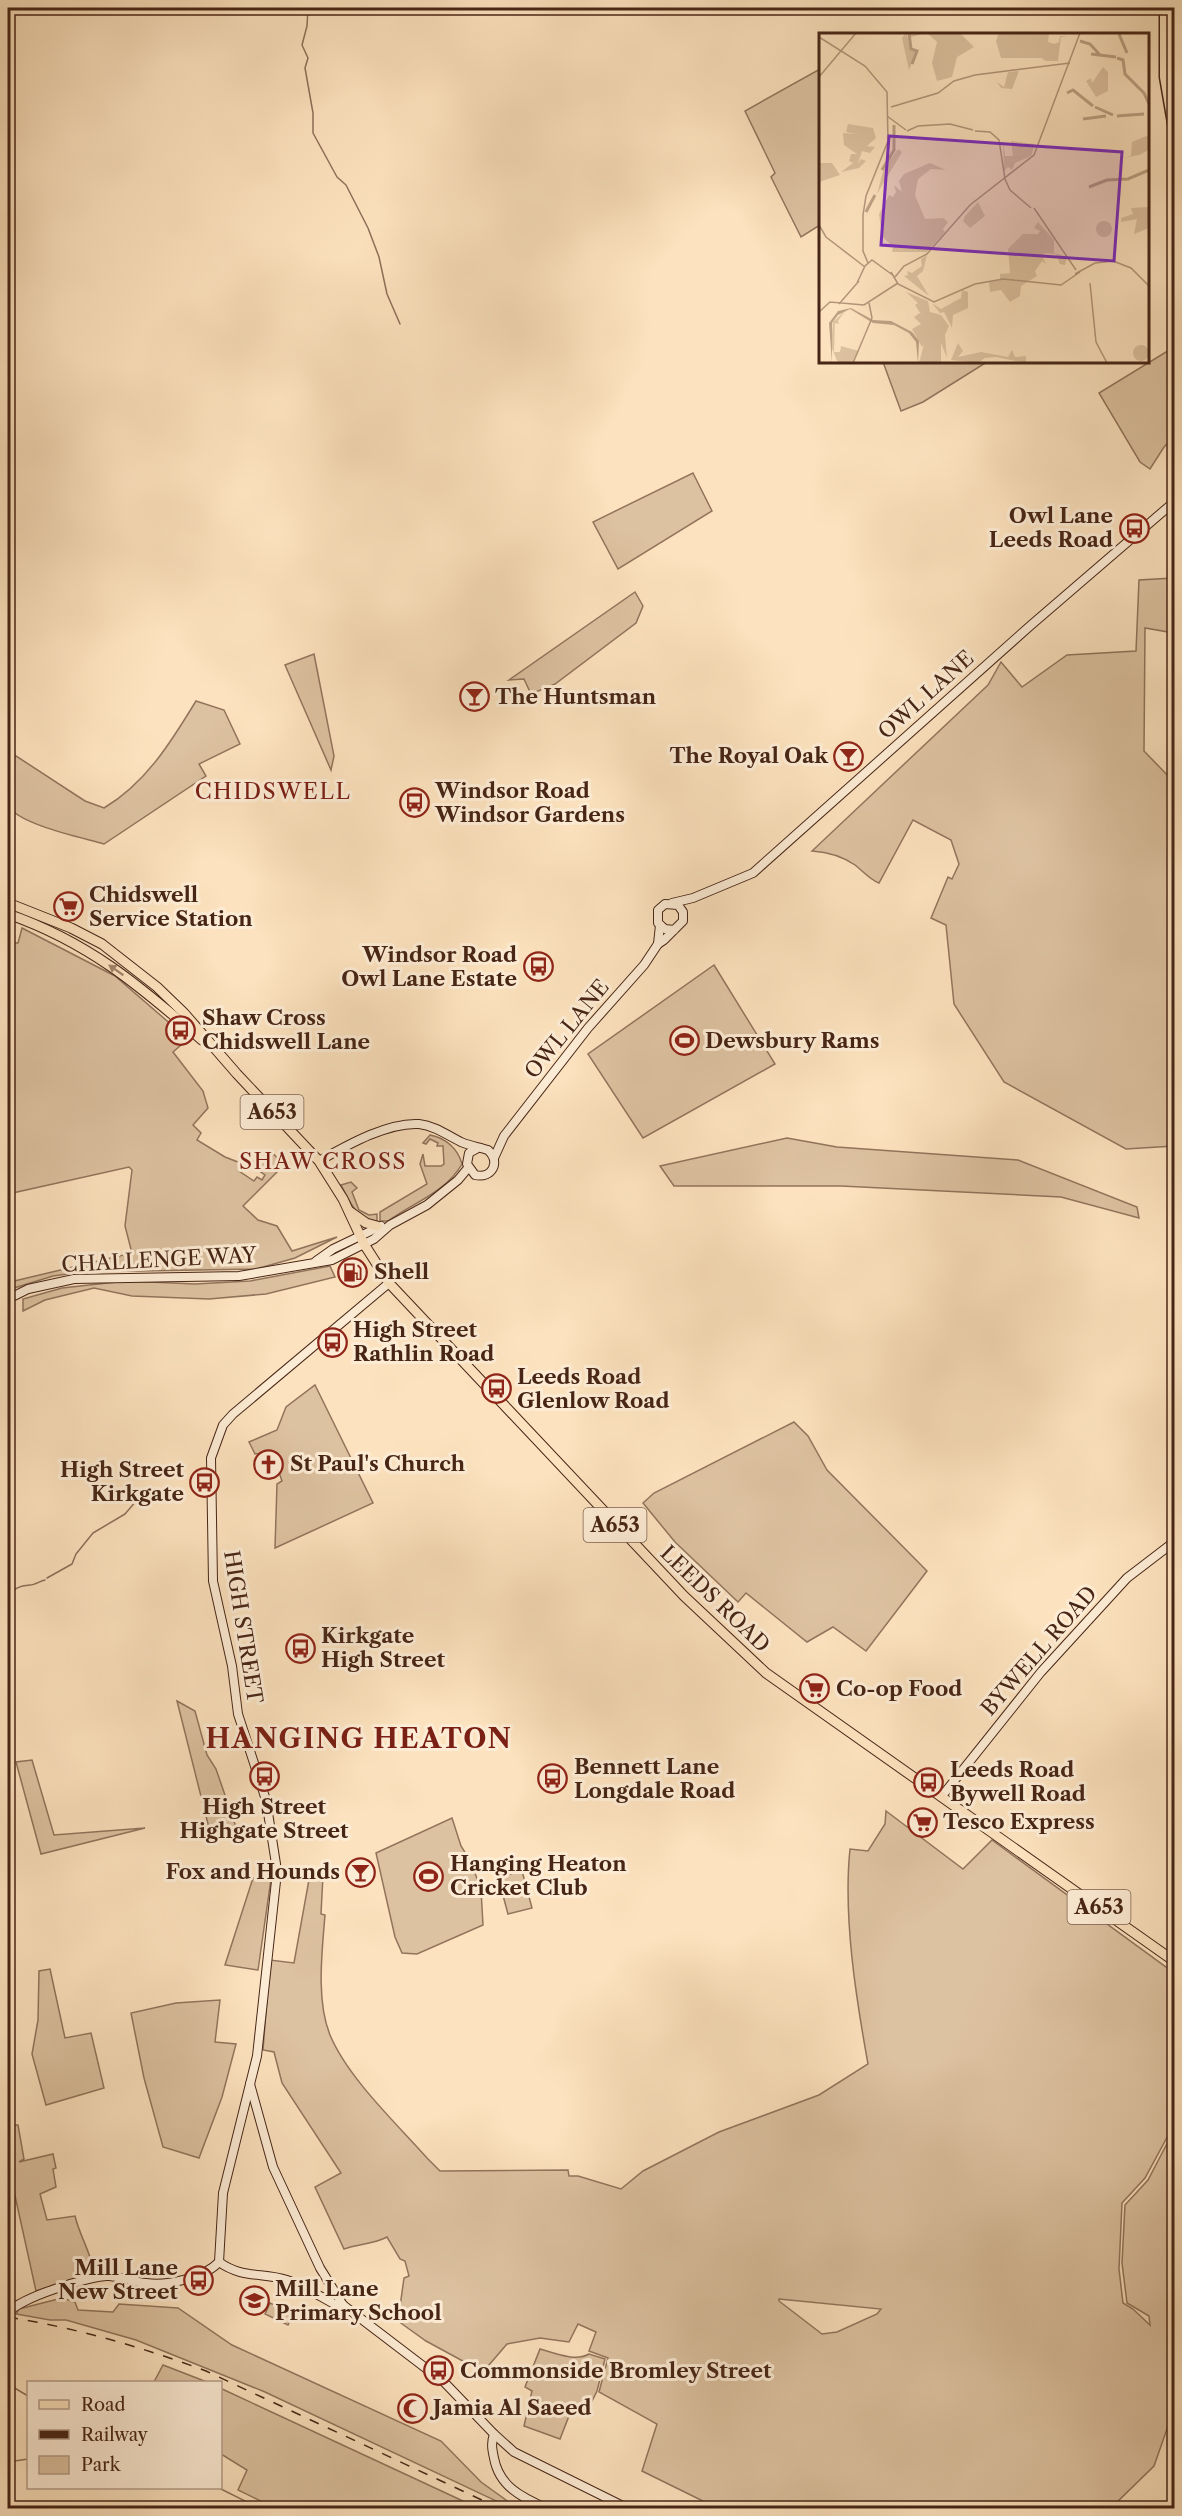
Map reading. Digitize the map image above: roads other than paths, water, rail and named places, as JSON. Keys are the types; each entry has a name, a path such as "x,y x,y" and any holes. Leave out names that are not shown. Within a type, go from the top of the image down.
{"highway":[{"path":"1164,8 1165,77 1174,129"},
{"path":"1174,24 1174,79"}],"main road":[{"name":"LEEDS ROAD","path":"8,903 71,927 102,944 157,987 184,1013 319,1161 335,1184 362,1240 389,1283 684,1596 766,1673 1174,1961"},
{"name":"LEEDS ROAD","path":"8,914 85,948 144,989 226,1061"},
{"path":"349,1211 366,1223 377,1226"}],"street":[{"name":"OWL LANE","path":"658,944 660,925 656,919 658,910 664,904 693,898 753,873 1030,626 1174,502"},
{"name":"OWL LANE","path":"504,1136 588,1028 644,965 658,944 683,921 682,910 693,898"},
{"path":"672,903 682,910"},
{"path":"660,925 665,929 674,930"},
{"path":"319,1161 358,1140 397,1127 418,1124 488,1150 494,1158"},
{"path":"488,1150 504,1136"},
{"path":"362,1240 427,1204 471,1172 485,1175 491,1172 494,1168 494,1158 504,1136"},
{"path":"460,1141 471,1172"},
{"path":"467,1158 478,1148"},
{"path":"308,1149 333,1153"},
{"path":"362,1240 377,1226 390,1225"},
{"name":"CHALLENGE WAY","path":"8,1299 28,1289 74,1279 239,1276 300,1267 333,1260 362,1240"},
{"name":"HIGH STREET","path":"219,2262 223,2193 257,2056 276,1864 266,1800 238,1714 232,1666 213,1581 211,1458 223,1425 233,1414 389,1283"},
{"name":"BYWELL ROAD","path":"942,1796 1041,1672 1127,1578 1174,1542"},
{"path":"250,2084 273,2168 320,2268 343,2305 444,2382 494,2434 525,2458 627,2508"},
{"path":"8,2314 9,2310 28,2299 94,2278 108,2276 146,2284 173,2281 201,2274 219,2262 245,2274 287,2281 338,2306 343,2305"},
{"path":"494,2434 491,2442 498,2474 520,2496 546,2508"}],"waterway":[{"path":"308,8 307,26 302,45 308,58 305,68 313,113 313,133 337,177 346,185 368,228 379,257 387,294 400,324"},
{"path":"47,1578 72,1564 76,1554 93,1533 125,1514 137,1500 146,1494"},
{"path":"8,1596 18,1588 45,1580"},
{"path":"8,2384 27,2395"},
{"path":"8,2462 27,2459"},
{"path":"221,2489 259,2508"}],"railway":[{"path":"8,2317 109,2339 206,2371 499,2508"}],"place":[{"name":"Owl Lane Leeds Road","path":"1134,528"},
{"name":"The Huntsman","path":"474,697"},
{"name":"The Royal Oak","path":"849,756"},
{"name":"Windsor Road Windsor Gardens","path":"414,803"},
{"name":"Chidswell Service Station","path":"68,907"},
{"name":"Windsor Road Owl Lane Estate","path":"538,967"},
{"name":"Shaw Cross Chidswell Lane","path":"181,1030"},
{"name":"Dewsbury Rams","path":"684,1041"},
{"name":"Shell","path":"353,1272"},
{"name":"High Street Rathlin Road","path":"332,1342"},
{"name":"Leeds Road Glenlow Road","path":"496,1389"},
{"name":"St Paul's Church","path":"269,1464"},
{"name":"High Street Kirkgate","path":"205,1482"},
{"name":"Kirkgate High Street","path":"300,1648"},
{"name":"Co-op Food","path":"815,1689"},
{"name":"High Street Highgate Street","path":"264,1776"},
{"name":"Bennett Lane Longdale Road","path":"553,1779"},
{"name":"Leeds Road Bywell Road","path":"929,1782"},
{"name":"Tesco Express","path":"922,1822"},
{"name":"Fox and Hounds","path":"361,1872"},
{"name":"Hanging Heaton Cricket Club","path":"429,1876"},
{"name":"Mill Lane New Street","path":"199,2280"},
{"name":"Mill Lane Primary School","path":"254,2301"},
{"name":"Commonside Bromley Street","path":"439,2371"},
{"name":"Jamia Al Saeed","path":"412,2408"}],"district":[{"name":"CHIDSWELL","path":"273,791"},
{"name":"SHAW CROSS","path":"323,1161"},
{"name":"HANGING HEATON","path":"359,1739"}]}
